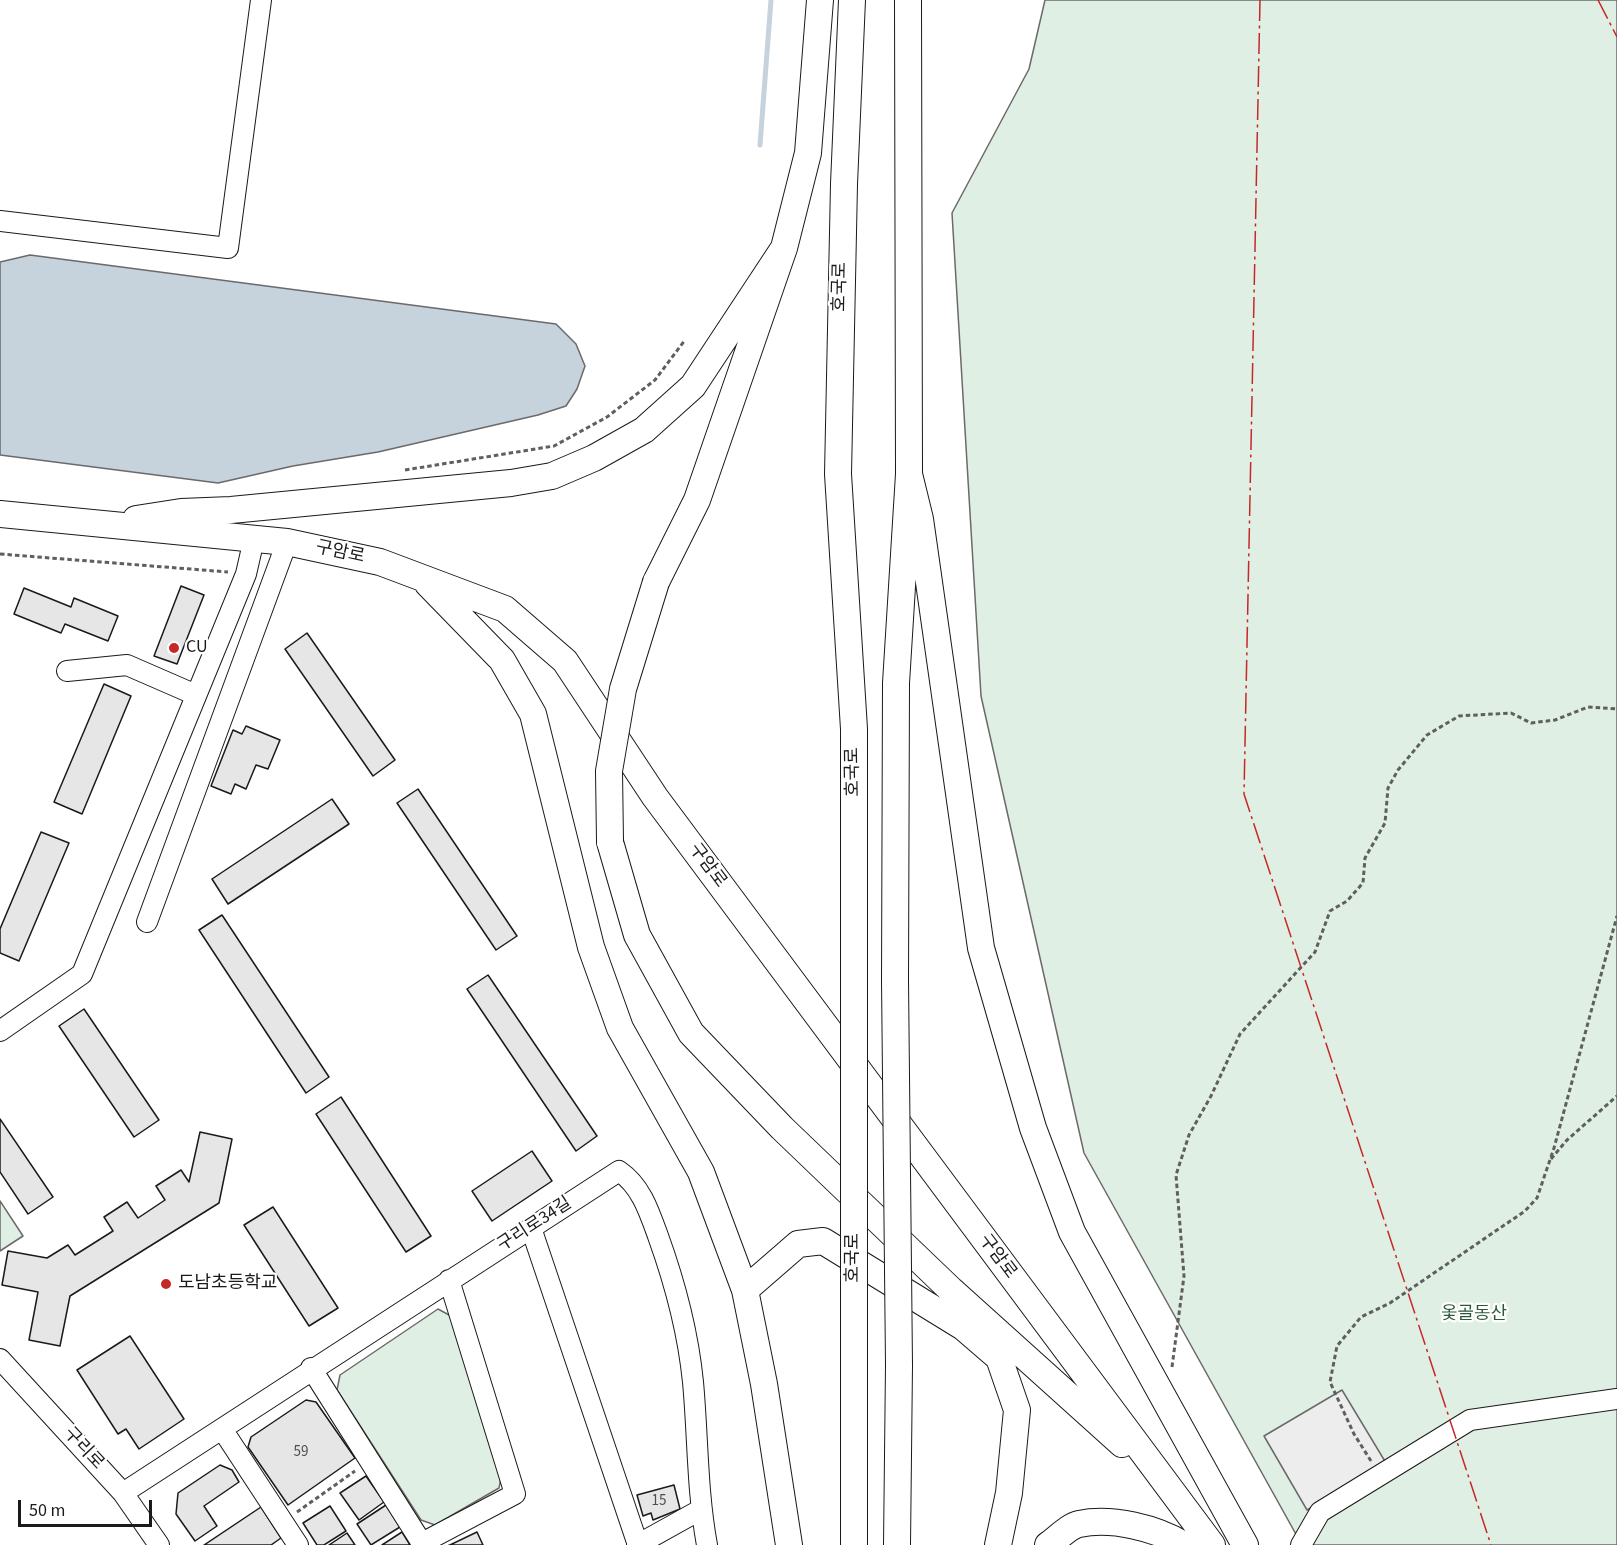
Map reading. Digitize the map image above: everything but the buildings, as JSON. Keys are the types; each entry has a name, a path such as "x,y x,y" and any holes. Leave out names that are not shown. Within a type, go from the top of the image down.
{"main road":[{"path":"820,0 808,153 784,248 697,501 656,582 621,700 609,771 610,842 637,935 691,1033 782,1128 943,1281 1164,1482"},
{"name":"호국로","path":"852,0 844,184 838,474 854,729 854,1545"},
{"path":"897,1545 899,1365 895,980 896,683 909,474 908,0"},
{"path":"97,525 181,512 511,483 552,476 594,458 644,430 693,386 784,248"},
{"path":"909,474 920,519 981,948 1033,1128 1072,1232 1245,1545"},
{"name":"구암로","path":"1,514 287,542 380,562 505,609 565,661 655,797 1212,1545"},
{"path":"421,578 502,660 533,714 591,947 620,1028 700,1172 745,1290 764,1384 789,1545"},
{"path":"745,1290 798,1244 823,1241 963,1327 999,1358 1017,1410 1009,1493 998,1545"},
{"path":"1048,1545 1077,1524 1121,1523 1171,1537 1184,1545"}],"street":[{"path":"0,220 228,248 261,0"},
{"path":"0,1031 82,974 246,574 254,539"},
{"path":"147,922 287,542"},
{"path":"67,671 127,665 196,695"},
{"name":"구리로34길","path":"123,1493 311,1368 618,1171 631,1179 646,1204 673,1277 693,1381 700,1510 707,1545"},
{"path":"531,1228 638,1545 700,1510"},
{"path":"311,1368 423,1544 515,1494 449,1280"},
{"name":"구리로","path":"0,1359 123,1493 159,1545"},
{"path":"1301,1545 1320,1512 1470,1420 1617,1399"},
{"path":"222,1429 298,1545"}],"path":[{"path":"404,470 554,446 608,417 655,380 685,340"},
{"path":"0,554 246,574"},
{"path":"1171,1377 1184,1276 1176,1175 1189,1135 1211,1096 1240,1034 1315,952 1330,912 1347,901 1363,883 1365,858 1385,822 1388,788 1398,770 1427,735 1459,716 1511,713 1531,723 1555,720 1588,707 1617,709"},
{"path":"1381,1475 1354,1434 1330,1382 1337,1346 1361,1317 1390,1303 1525,1211 1537,1198 1550,1161 1617,916"},
{"path":"1550,1161 1567,1140 1617,1096"},
{"path":"283,1522 370,1460"}],"green space":[{"name":"옻골동산","path":"1045,0 1617,0 1617,1545 1302,1545 1084,1153 981,696 952,213 1029,69"},
{"path":"0,1201 23,1236 0,1251"},
{"path":"438,1309 451,1316 501,1478 499,1488 435,1525 421,1520 337,1390 340,1375"}],"shaded area":[{"path":"30,255 556,324 576,344 585,366 577,389 566,406 538,415 378,452 293,466 218,483 0,455 0,262"},
{"path":"1342,1390 1386,1463 1307,1510 1264,1436"}],"waterway":[{"path":"760,145 771,0"}],"power":[{"path":"1260,0 1244,794 1491,1545"},
{"path":"1598,0 1617,37"}],"place":[{"name":"CU","path":"174,648"},
{"name":"도남초등학교","path":"166,1284"}]}
